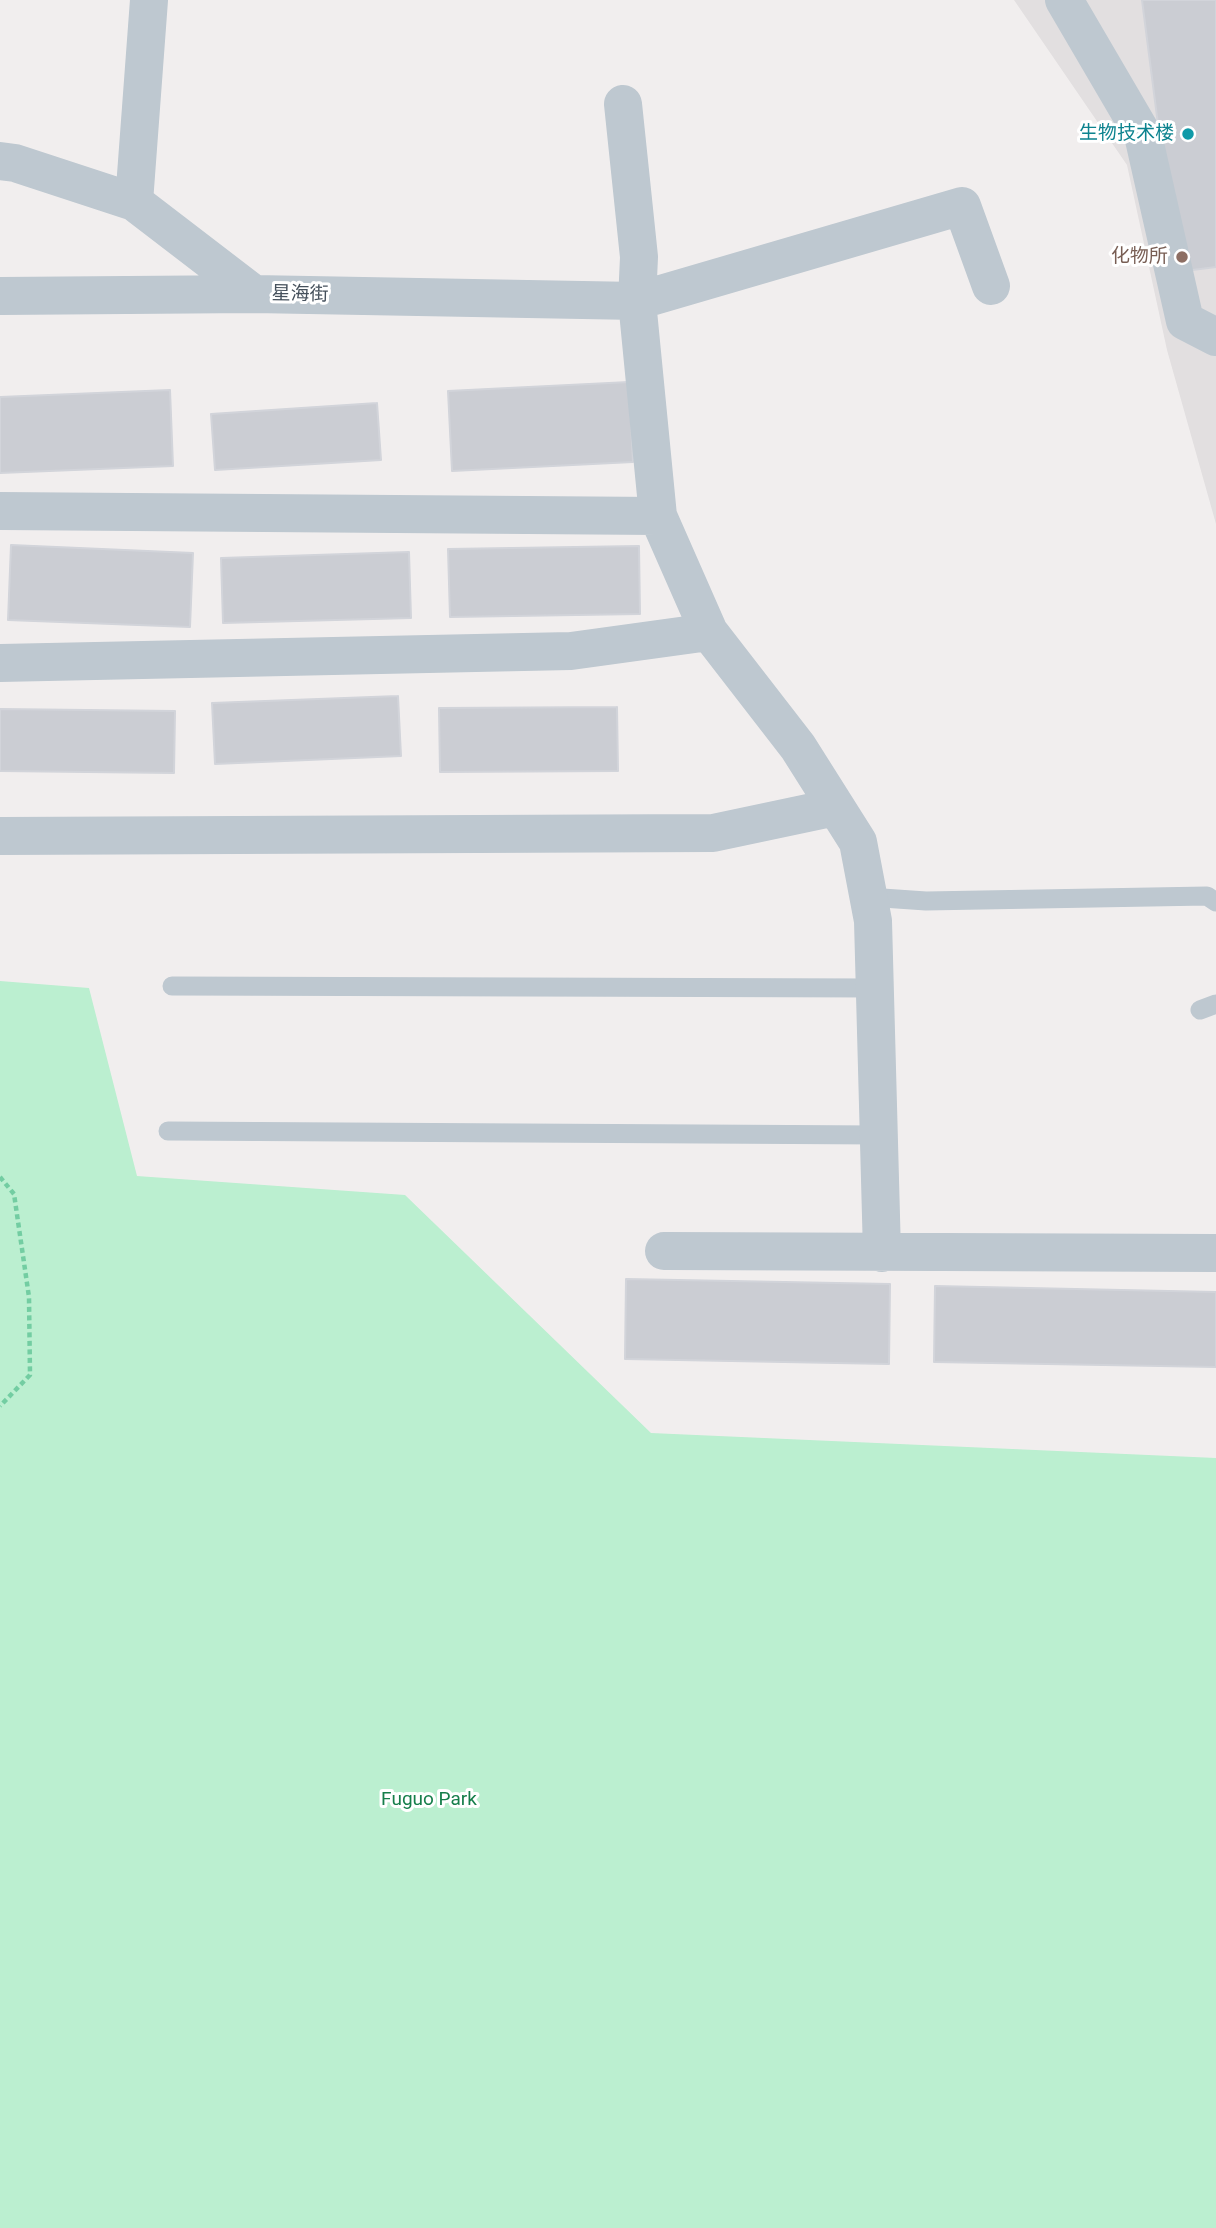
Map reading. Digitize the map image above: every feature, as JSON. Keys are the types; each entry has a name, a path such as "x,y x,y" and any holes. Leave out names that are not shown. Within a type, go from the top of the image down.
{"street":[{"path":"134,202 149,0"},
{"path":"1064,0 1143,135 1185,321 1216,337"},
{"path":"623,104 639,257 638,301 659,516 709,632 798,747 858,842 873,921 882,1252"},
{"name":"星海街","path":"0,161 15,163 134,202 254,294 638,301 962,206 990,286"},
{"path":"0,296 254,294"},
{"path":"0,511 659,516"},
{"path":"0,663 570,651 709,632"},
{"path":"0,836 713,833 836,807"},
{"path":"664,1251 1216,1252"}],"lane":[{"path":"868,897 926,901 1207,896 1216,902"},
{"path":"172,986 875,988"},
{"path":"168,1131 878,1135"}],"path":[{"path":"0,1177 14,1194 29,1297 30,1375 0,1406"}],"shaded area":[{"name":"化物所","path":"1014,0 1216,0 1216,524 1167,350 1127,165"}],"green space":[{"name":"Fuguo Park","path":"0,981 89,988 137,1176 405,1195 651,1433 1216,1458 1216,2228 0,2228"}],"building":[{"name":"生物技术楼","path":"1142,0 1216,0 1216,267 1177,272"},
{"path":"629,382 633,462 452,471 448,391"},
{"path":"170,390 173,466 0,473 0,397"},
{"path":"377,403 381,460 215,470 211,414"},
{"path":"11,545 193,553 190,627 8,620"},
{"path":"639,546 640,614 450,617 448,549"},
{"path":"409,552 411,618 223,623 221,558"},
{"path":"398,696 401,756 215,764 212,703"},
{"path":"617,707 618,771 440,772 439,708"},
{"path":"0,709 175,711 174,773 0,771"},
{"path":"626,1279 890,1284 889,1364 625,1359"},
{"path":"935,1286 1216,1292 1216,1367 934,1362"}],"place":[{"name":"生物技术楼","path":"1188,134"},
{"name":"化物所","path":"1182,257"}]}
